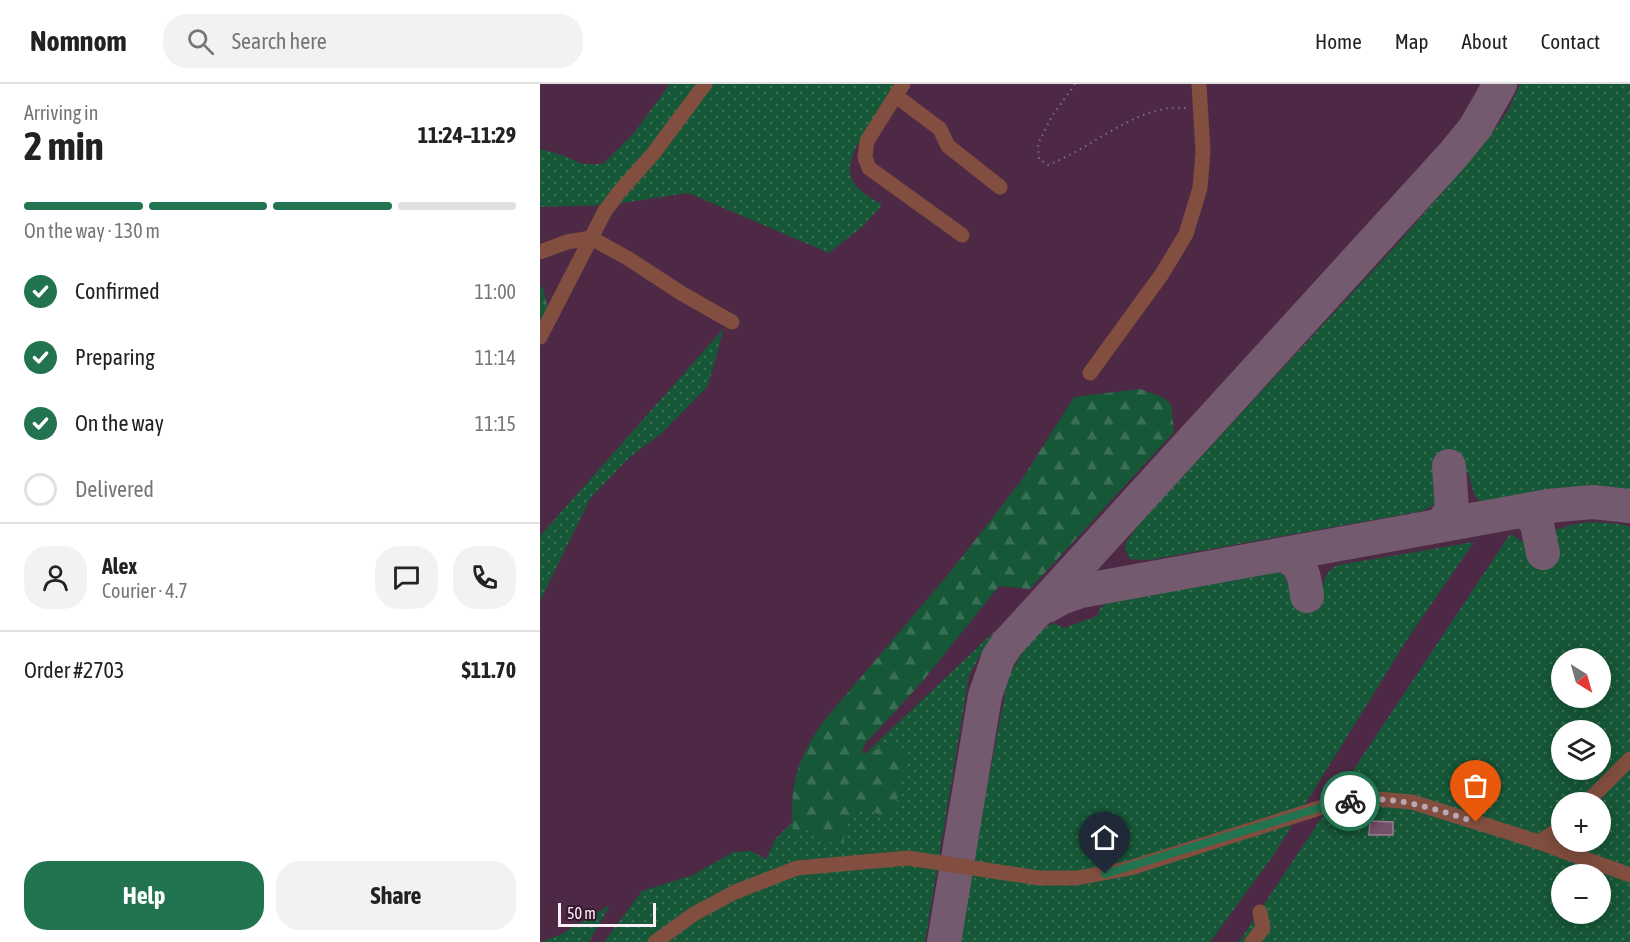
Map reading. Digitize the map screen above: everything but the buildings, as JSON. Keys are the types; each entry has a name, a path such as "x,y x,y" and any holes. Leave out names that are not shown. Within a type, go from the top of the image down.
{"lane":[{"path":"540,337 605,211 653,154 705,84"},
{"path":"1090,373 1162,274 1186,234 1200,188 1203,152 1199,84"},
{"path":"962,235 869,168 865,157 867,141 899,90 940,129 948,146 1000,187"},
{"path":"540,252 567,242 591,238 629,258 698,304 732,322"},
{"path":"1597,792 1630,759"},
{"path":"655,942 693,914 735,892 797,868 908,858 1039,878 1077,878 1130,868 1332,804 1366,798 1413,802 1551,844"},
{"path":"1539,842 1551,834"},
{"path":"1578,852 1630,875"},
{"path":"1252,942 1263,928 1260,912"}],"path":[{"path":"1075,84 1052,116 1038,144 1039,159 1048,165 1068,157 1140,116 1167,108 1191,107"}],"shaded area":[{"path":"540,84 1630,84 1630,942 540,942"}],"green space":[{"path":"670,84 898,84 859,142 850,166 851,177 856,186 882,205 863,226 829,253 688,193 609,205 540,207 540,149 582,164 603,164 634,133"},
{"path":"1520,84 1630,84 1630,491 1613,487 1578,486 1490,503 1480,502 1474,494 1468,472 1434,478 1435,504 1423,511 1149,560 1130,559 1125,544 1140,523 1400,241 1479,150 1508,111"},
{"path":"540,286 543,288 550,317 540,337"},
{"path":"724,328 708,386 663,432 629,458 591,497 540,601 540,536"},
{"path":"1140,389 1162,397 1171,404 1174,432 1030,589 999,586 922,682 865,744 862,753 870,754 887,741 907,755 893,818 881,816 861,804 847,825 843,843 819,842 807,830 793,833 792,801 796,775 822,723 951,571 1021,481 1074,397"},
{"path":"1592,522 1621,524 1630,527 1630,942 1239,942 1510,534 1521,541 1574,524"},
{"path":"1474,542 1410,635 1273,856 1210,942 960,942 974,855 1008,679 1021,654 1032,639 1046,627 1054,623 1064,628 1097,616 1101,607 1112,600 1277,571 1284,575 1291,591 1323,585 1328,573 1338,565"},
{"path":"996,630 969,676 925,942 604,942 642,891 693,875 733,852 751,851 766,859 776,838"},
{"path":"610,905 589,942 540,942 560,935"}],"taxiway":[{"path":"944,942 985,696 998,658 1007,644 1453,155 1475,128 1500,84"},
{"path":"1446,518 1452,510 1449,466"},
{"path":"1047,606 1081,591 1548,506 1593,502 1630,506"},
{"path":"1529,515 1536,520 1543,553"},
{"path":"1290,558 1301,570 1307,596"}],"way so far":[{"path":"1350,801 1366,798 1413,802 1476,822"}],"route":[{"path":"1105,874 1332,804 1350,801"}]}
